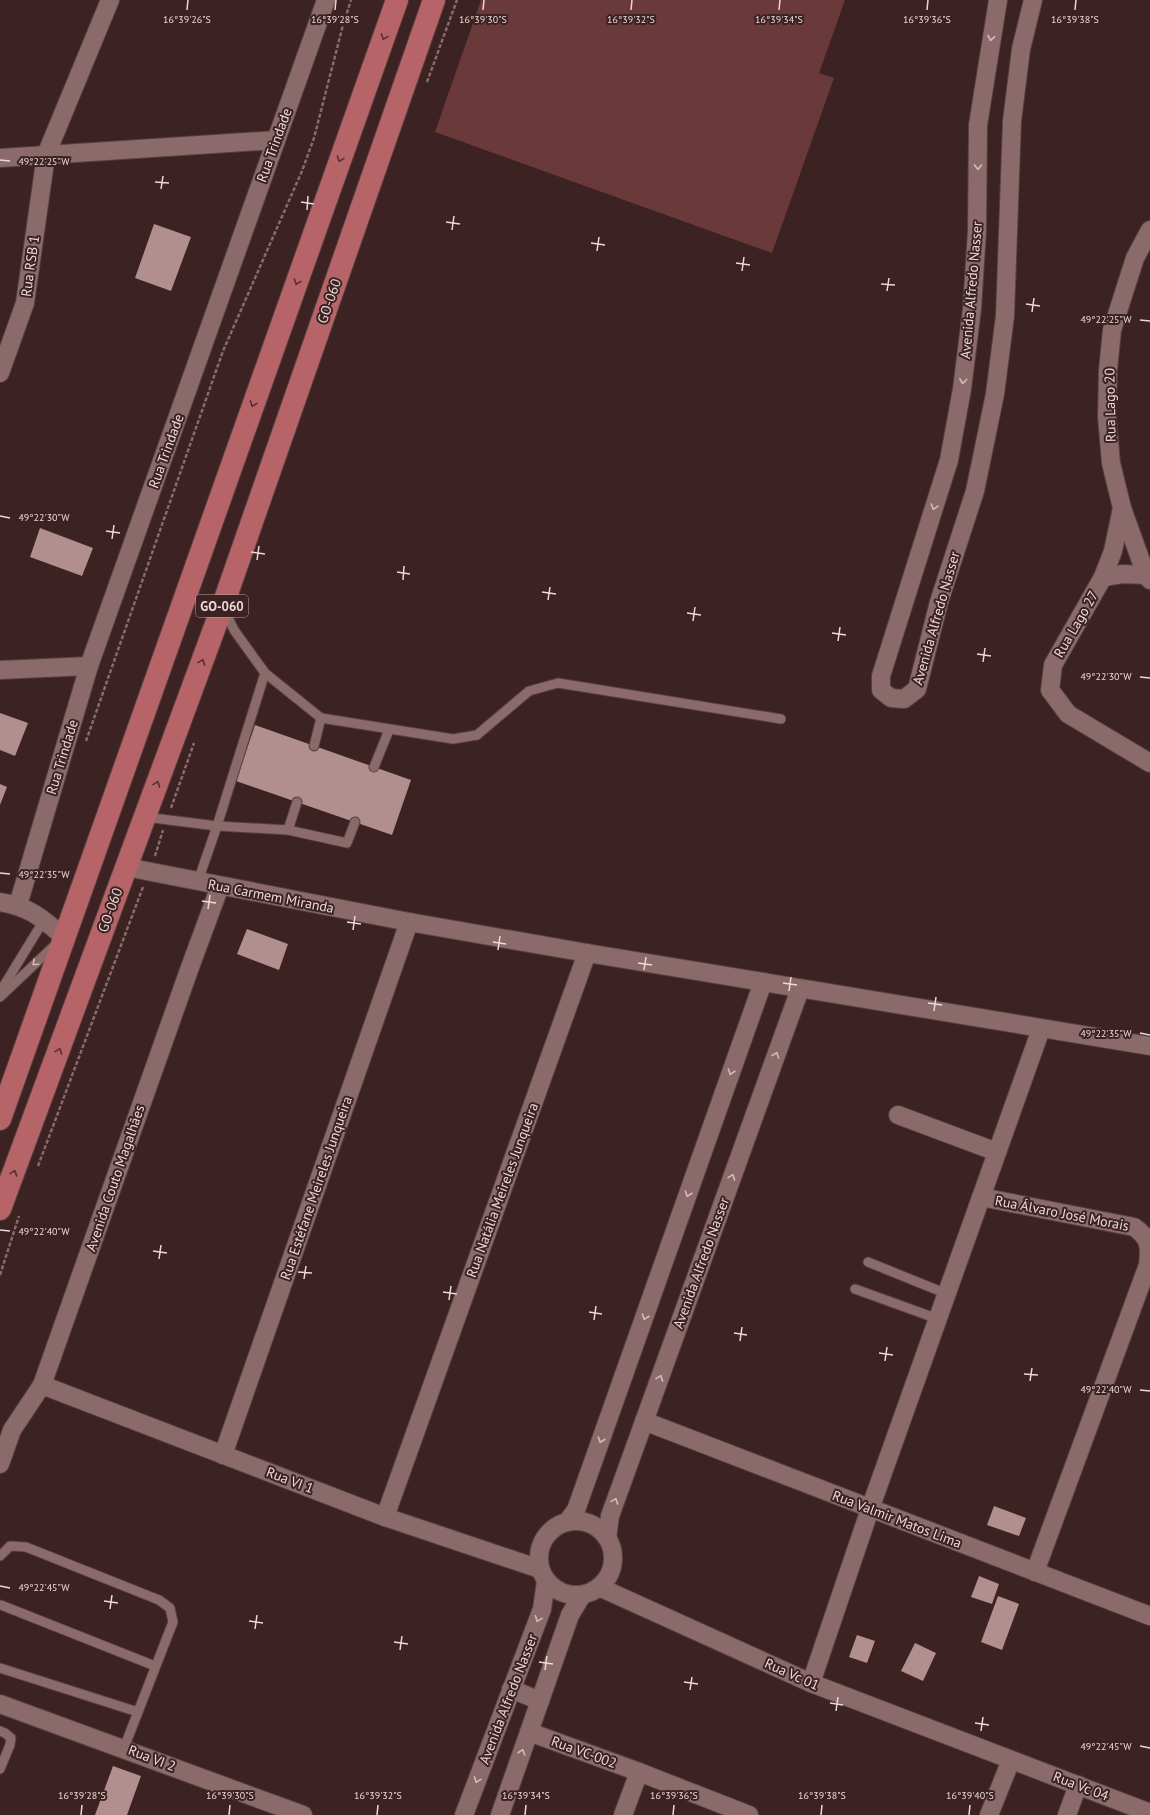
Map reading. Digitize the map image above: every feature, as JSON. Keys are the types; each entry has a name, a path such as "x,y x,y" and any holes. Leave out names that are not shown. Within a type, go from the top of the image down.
{"main road":[{"name":"GO-060","path":"0,1119 397,0"},
{"name":"GO-060","path":"0,1209 222,605 434,0"}],"street":[{"name":"Rua RSB 1","path":"0,373 25,303 46,155 110,0"},
{"name":"Rua Trindade","path":"18,905 89,666 326,0"},
{"name":"Avenida Alfredo Nasser","path":"998,0 986,66 978,125 977,231 972,309 962,389 949,460 882,676 881,690 891,698 904,699 917,689 939,602 975,491 995,394 1005,316 1012,121 1022,49 1033,0"},
{"path":"0,158 276,140"},
{"name":"Rua Lago 20","path":"1148,578 1122,508 1111,464 1107,417 1108,370 1112,330 1135,258 1150,230"},
{"name":"Rua Lago 27","path":"1122,508 1113,551 1103,577 1053,665 1050,690 1068,714 1150,763"},
{"path":"1103,577 1123,574 1148,578"},
{"path":"0,670 89,666"},
{"name":"Rua Carmem Miranda","path":"126,867 409,922 586,953 1150,1046"},
{"name":"Avenida Couto Magalhães","path":"0,1464 12,1430 42,1385 220,886"},
{"path":"0,902 18,905 44,920 64,937"},
{"name":"Rua Estéfane Meireles Junqueira","path":"223,1455 409,922"},
{"name":"Rua Natália Meireles Junqueira","path":"384,1517 586,953"},
{"path":"567,1522 576,1510 763,982"},
{"name":"Avenida Alfredo Nasser","path":"607,1538 610,1516 800,988"},
{"path":"811,1683 870,1509 1041,1029"},
{"path":"898,1115 997,1152"},
{"name":"Rua Álvaro José Morais","path":"981,1197 1134,1227 1143,1233 1148,1240 1148,1265 1035,1572"},
{"name":"Rua VI 1","path":"42,1385 384,1517 543,1575"},
{"name":"Rua Valmir Matos Lima","path":"644,1421 1150,1616"},
{"path":"583,1521 595,1526 607,1538 612,1549 613,1562 608,1577 600,1587 582,1595 564,1594 553,1588 543,1575 538,1560 542,1542 548,1533 558,1525 567,1522 583,1521"},
{"name":"Avenida Alfredo Nasser","path":"464,1815 542,1609 543,1575"},
{"name":"Rua Vc 01","path":"600,1587 811,1683 1011,1760"},
{"name":"Avenida Alfredo Nasser","path":"500,1815 570,1615 582,1595"},
{"path":"511,1689 540,1700"},
{"name":"Rua VI 2","path":"0,1704 124,1748 303,1815"},
{"name":"Rua VC-002","path":"529,1732 639,1772 749,1815"},
{"path":"989,1815 1011,1760"},
{"name":"Rua Vc 04","path":"1011,1760 1150,1813"},
{"path":"623,1815 639,1772"},
{"name":"Rua Vc 04","path":"1066,1815 1078,1785"}],"lane":[{"path":"222,605 234,630 265,673 321,718 453,739 477,735 529,691 558,683 781,719"},
{"path":"198,881 217,826 265,673"},
{"path":"314,746 321,718"},
{"path":"374,767 389,730"},
{"path":"288,830 297,802"},
{"path":"145,817 217,826 288,830 347,843 355,822"},
{"path":"0,993 44,920"},
{"path":"0,997 64,937"},
{"path":"868,1262 946,1294"},
{"path":"855,1289 938,1319"},
{"path":"0,1556 10,1546 26,1547 159,1600 170,1608 172,1622 124,1748"},
{"path":"1,1606 155,1666"},
{"path":"0,1668 138,1712"},
{"path":"0,1731 11,1738 10,1745 0,1769"}],"path":[{"path":"84,745 223,351 302,171 314,138 343,25 351,0"}],"shaded area":[{"path":"481,0 845,0 819,73 834,78 772,253 435,132"}],"building":[{"path":"154,224 191,237 171,291 135,278"},
{"path":"40,528 93,548 82,576 30,557"},
{"path":"0,713 28,723 15,756 0,750"},
{"path":"255,725 411,780 392,835 236,781"},
{"path":"0,784 7,787 0,805"},
{"path":"247,929 288,944 279,970 237,954"},
{"path":"994,1506 1026,1518 1019,1536 987,1525"},
{"path":"979,1576 999,1584 992,1604 971,1597"},
{"path":"998,1596 1019,1604 1002,1650 981,1642"},
{"path":"857,1635 875,1641 867,1663 849,1657"},
{"path":"915,1643 936,1653 923,1681 901,1671"},
{"path":"113,1766 141,1776 127,1815 95,1815"}]}
